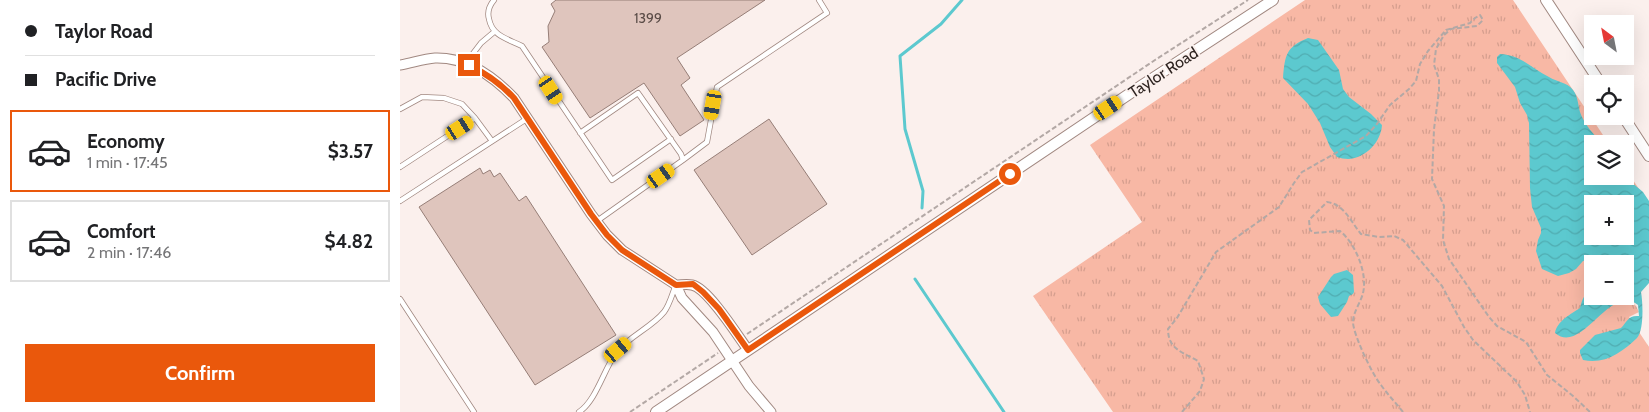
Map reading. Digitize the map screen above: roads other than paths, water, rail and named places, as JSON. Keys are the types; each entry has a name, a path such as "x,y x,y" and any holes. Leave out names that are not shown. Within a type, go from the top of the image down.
{"street":[{"name":"Taylor Road","path":"656,412 1133,91 1273,0"},
{"path":"1546,0 1595,75"},
{"path":"400,65 436,58 453,60 483,72 500,83 514,98 607,235 622,250 676,285 682,298 713,332 750,386 771,412"},
{"path":"1629,125 1649,156"},
{"path":"676,285 693,284 703,292 719,309 748,350"}],"lane":[{"path":"494,0 490,5 488,16 491,28 494,32 522,46 612,180 671,139"},
{"path":"597,221 707,142 717,87 827,13 819,0"},
{"path":"465,64 481,43 494,32"},
{"path":"580,133 638,93 671,139 683,160"},
{"path":"400,109 422,97 444,98 462,104 492,141"},
{"path":"400,167 475,118"},
{"path":"400,201 528,118"},
{"path":"579,412 599,387 608,365 618,350 665,312 676,285"},
{"path":"400,299 474,412"}],"water":[{"path":"1308,38 1318,40 1339,70 1343,89 1349,97 1382,125 1376,143 1361,156 1348,159 1337,157 1308,104 1283,78 1288,53 1295,45"},
{"path":"1500,54 1514,57 1571,87 1576,95 1584,125 1587,125 1595,135 1584,135 1584,185 1634,184 1643,192 1649,201 1649,283 1641,292 1641,329 1637,338 1606,359 1599,361 1583,360 1580,350 1595,335 1621,328 1628,319 1639,316 1638,305 1634,303 1634,255 1584,255 1584,261 1576,269 1558,276 1542,269 1536,251 1541,228 1532,207 1530,188 1529,123 1515,87 1497,63 1497,57"},
{"path":"1347,270 1353,275 1354,292 1349,296 1338,316 1331,317 1320,304 1318,297 1334,274"},
{"path":"1584,298 1584,305 1614,305 1575,335 1565,337 1555,333 1561,321 1580,308"}],"waterway":[{"path":"922,208 923,191 905,129 900,56 941,24 962,0"},
{"path":"915,279 1004,412"}]}
